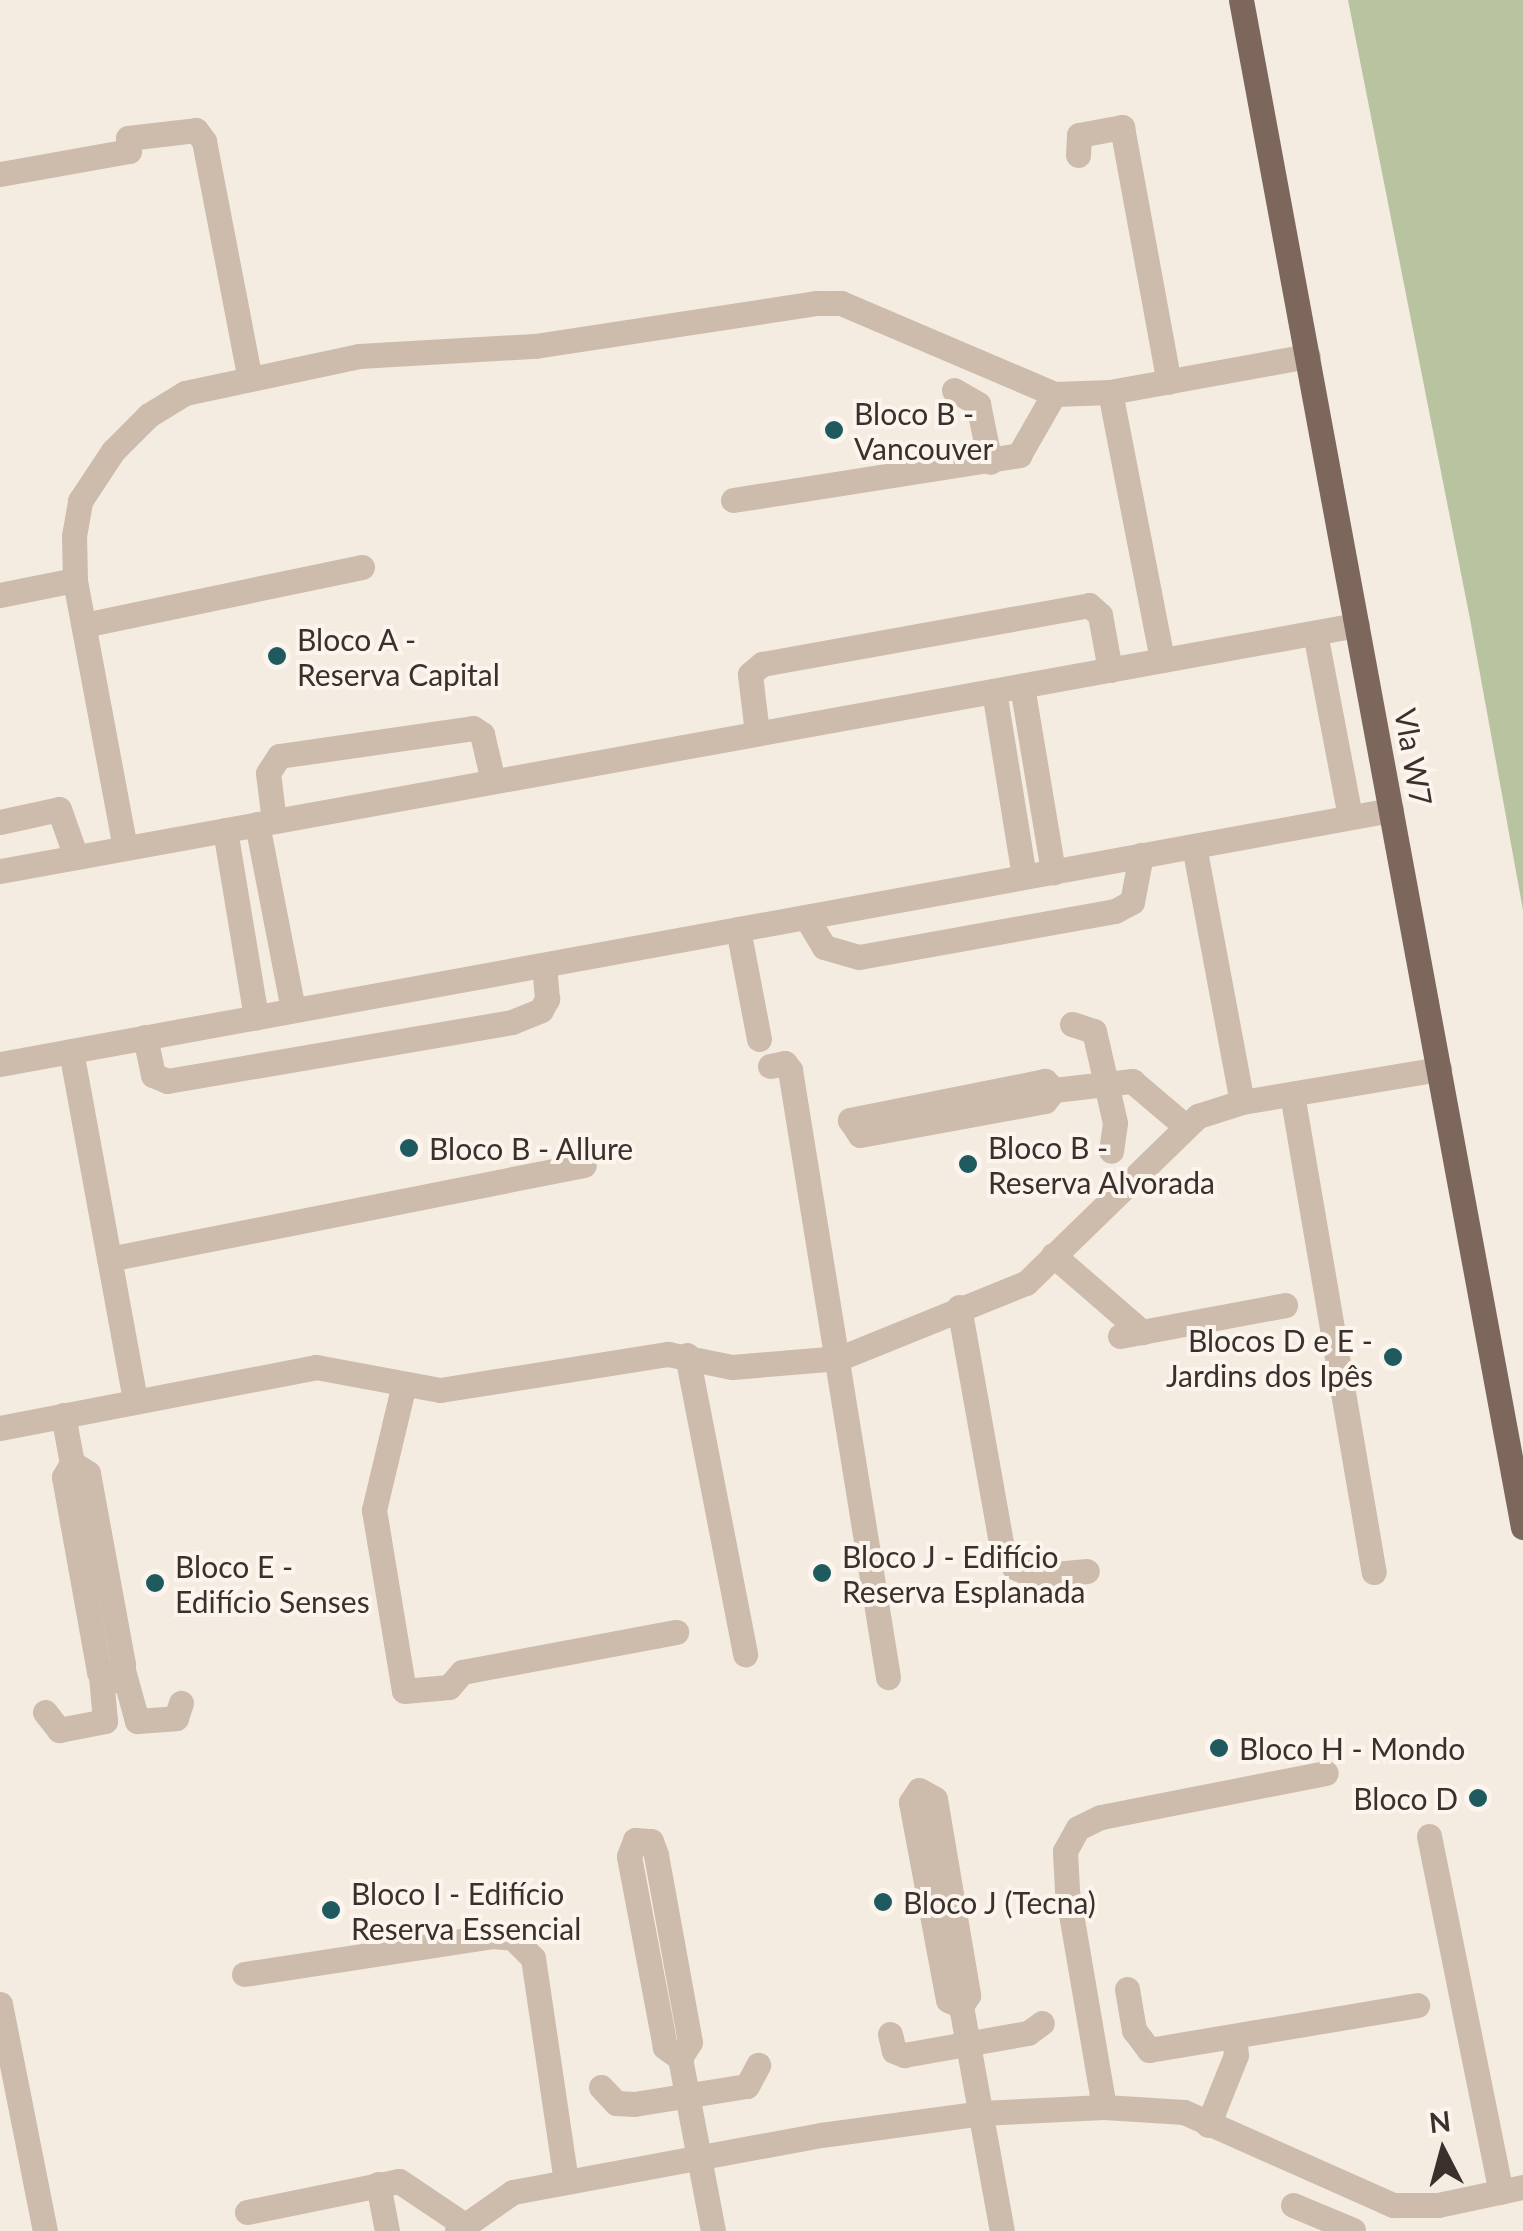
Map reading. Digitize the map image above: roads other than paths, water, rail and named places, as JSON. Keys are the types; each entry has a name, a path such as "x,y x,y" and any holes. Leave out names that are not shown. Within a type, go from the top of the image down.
{"main road":[{"name":"Vla W7","path":"1241,0 1523,1527"}],"street":[{"path":"1078,155 1080,135 1122,126 1169,382"},
{"path":"0,174 129,151 128,138 196,130 250,378"},
{"path":"126,848 76,580 80,501 114,452 148,415 185,392 359,356 535,346 841,303 1054,394 1110,392 1308,356"},
{"path":"954,390 978,404 990,462"},
{"path":"1110,392 1162,660"},
{"path":"733,500 1019,455 1054,394"},
{"path":"84,625 362,567"},
{"path":"0,596 76,580"},
{"path":"757,734 750,674 762,664 1088,605 1100,614 1110,670"},
{"path":"0,871 1357,625"},
{"path":"1316,632 1350,817"},
{"path":"1022,686 1053,872"},
{"path":"994,691 1024,877"},
{"path":"293,1010 266,823 268,773 279,756 473,728 482,734 493,781"},
{"path":"0,822 59,809 76,857"},
{"path":"0,1064 1391,810"},
{"path":"225,830 256,1017"},
{"path":"1194,846 1242,1102"},
{"path":"806,917 824,948 859,957 1095,915 1132,902 1142,855"},
{"path":"738,929 759,1039"},
{"path":"145,1037 153,1074 167,1081 512,1022 541,1010 548,999 544,964"},
{"path":"1072,1024 1094,1030 1114,1123 1111,1151"},
{"path":"72,1051 135,1400"},
{"path":"770,1066 785,1063 790,1070 856,1451 849,1467 888,1677"},
{"path":"0,1428 316,1367 404,1384 475,1387 687,1355 752,1368 840,1358 959,1308 1014,1292 1185,1126 1242,1102 1438,1069"},
{"path":"1054,1090 1044,1080 850,1120 860,1134 1046,1101 1054,1090 1139,1082 1185,1126"},
{"path":"1292,1094 1374,1572"},
{"path":"109,1259 584,1165"},
{"path":"1053,1255 1131,1334 1284,1304"},
{"path":"959,1308 1002,1548 1014,1567 1034,1576 1087,1571"},
{"path":"687,1355 745,1654"},
{"path":"404,1384 374,1510 404,1691 449,1687 462,1672 676,1632"},
{"path":"64,1415 72,1463 64,1477 112,1673 138,1722 176,1718 181,1704"},
{"path":"45,1712 59,1730 105,1721 112,1673"},
{"path":"1104,2107 1067,1890 1065,1852 1078,1828 1102,1817 1326,1773"},
{"path":"960,2006 950,2004 945,1982 911,1802 919,1790 935,1800 968,1995 960,2006 1002,2231"},
{"path":"247,2212 378,2184 409,2182 460,2228 513,2192 566,2182 981,2113 1104,2107 1184,2112 1394,2205 1439,2204 1512,2190 1429,1836"},
{"path":"680,2058 665,2047 629,1856 635,1840 652,1840 656,1856 690,2042 680,2058 713,2231"},
{"path":"244,1974 492,1936 513,1938 532,1958 566,2182"},
{"path":"1127,1989 1134,2030 1149,2050 1417,2005"},
{"path":"0,2004 45,2231"},
{"path":"890,2034 899,2055 1028,2033 1042,2023"},
{"path":"1208,2125 1236,2055 1234,2037"},
{"path":"602,2087 616,2103 686,2095 747,2086 758,2065"},
{"path":"378,2184 387,2231"},
{"path":"1293,2206 1353,2231 1366,2195"},
{"path":"1439,2204 1444,2231"}],"place":[{"name":"Bloco B - Vancouver","path":"834,430"},
{"name":"Bloco A - Reserva Capital","path":"277,656"},
{"name":"Bloco B - Allure","path":"409,1148"},
{"name":"Bloco B - Reserva Alvorada","path":"968,1164"},
{"name":"Blocos D e E - Jardins dos Ipês","path":"1393,1357"},
{"name":"Bloco J - Edifício Reserva Esplanada","path":"822,1573"},
{"name":"Bloco E - Edifício Senses","path":"155,1583"},
{"name":"Bloco H - Mondo","path":"1219,1748"},
{"name":"Bloco D","path":"1478,1798"},
{"name":"Bloco J (Tecna)","path":"883,1902"},
{"name":"Bloco I - Edifício Reserva Essencial","path":"331,1910"}]}
